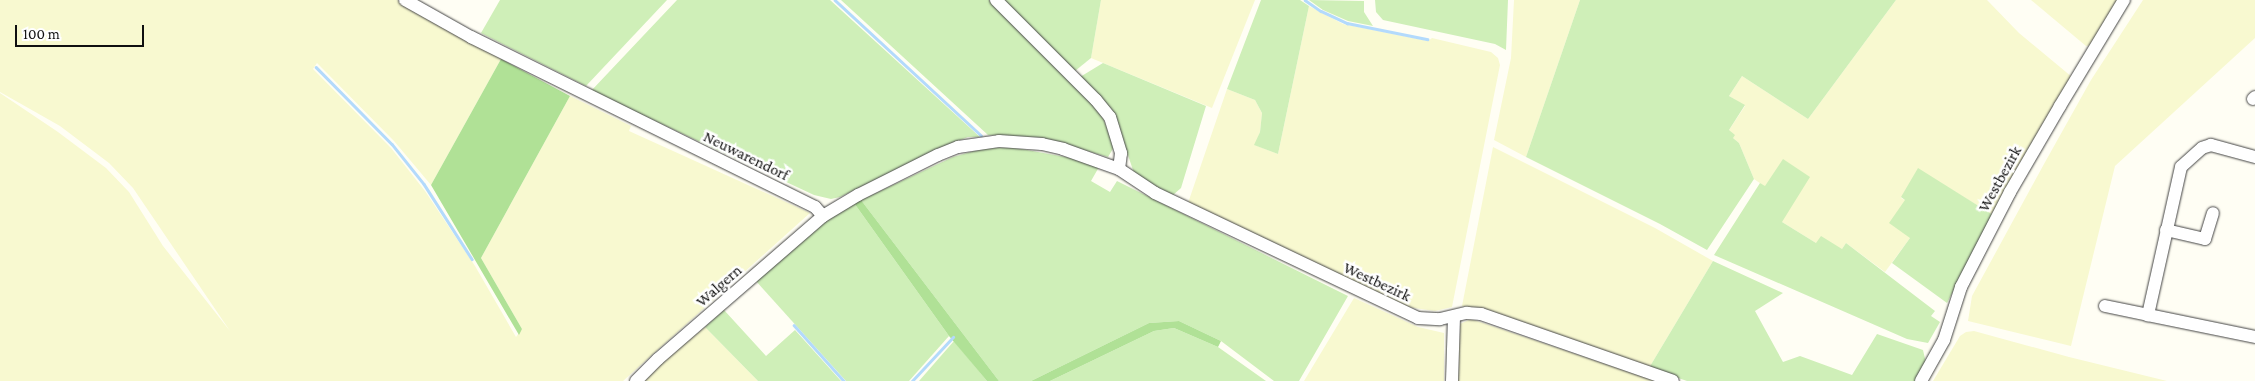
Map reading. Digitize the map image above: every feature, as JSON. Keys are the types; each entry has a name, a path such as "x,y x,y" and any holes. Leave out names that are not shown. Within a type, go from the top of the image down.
{"street":[{"name":"Neuwarendorf","path":"405,0 471,38 815,207 823,216"},
{"path":"996,0 1089,93 1110,117 1121,153 1119,169"},
{"name":"Westbezirk","path":"1921,381 1944,340 1960,287 2010,192 2124,0"},
{"name":"Westbezirk","path":"823,216 858,195 938,155 966,145 990,141 1042,144 1083,155 1119,169 1155,193 1405,314 1418,318 1440,319 1467,313 1482,314 1673,381"},
{"path":"2148,315 2181,167 2202,148 2211,145 2255,158"},
{"path":"2166,230 2205,238 2213,213"},
{"name":"Walgern","path":"636,381 658,359 823,216"},
{"path":"2106,306 2255,337"},
{"path":"1452,381 1454,317"}],"green space":[{"path":"0,0 397,0 501,59 431,185 394,141 317,63 313,69 391,148 425,191 475,266 516,337 522,329 481,258 570,96 631,126 629,131 810,213 623,381 0,381 0,93 58,132 106,168 129,192 163,246 230,331 133,188 109,163 60,126 0,92"},
{"path":"500,0 667,0 586,86 481,33"},
{"path":"677,0 830,0 980,137 968,137 945,146 840,197 831,199 814,195 591,91"},
{"path":"841,0 989,0 1090,101 1103,118 1114,147 1108,157 1042,138 988,135"},
{"path":"1003,0 1101,0 1091,58 1075,71"},
{"path":"1101,0 1255,0 1212,108 1091,58"},
{"path":"1261,0 1300,0 1309,6 1278,154 1254,145 1260,132 1262,113 1255,100 1227,89"},
{"path":"1309,0 1364,1 1364,12 1373,26 1348,21 1323,10"},
{"path":"1375,0 1508,0 1506,50 1495,44 1383,20 1376,12"},
{"path":"1514,0 1580,0 1526,157 1494,140 1511,58"},
{"path":"1580,0 1896,0 1808,119 1742,76 1729,96 1745,105 1729,130 1735,135 1733,138 1739,143 1754,179 1707,250 1660,224 1526,157"},
{"path":"1896,0 1987,0 2019,33 2072,77 1993,215 1918,169 1901,198 1905,200 1910,238 1885,272 1846,243 1842,249 1816,243 1782,222 1764,186 1754,179 1739,143 1733,138 1729,130 1745,106 1729,96 1742,76 1808,119"},
{"path":"2031,0 2120,0 2091,45 2086,46"},
{"path":"2143,0 2255,0 2255,38 2115,166 2071,346 1968,321 1972,296 2091,80"},
{"path":"1309,6 1343,24 1428,41 1432,38 1491,52 1498,58 1500,65 1452,307 1435,311 1407,307 1188,203 1227,89 1255,100 1262,113 1260,132 1255,145 1278,154"},
{"path":"501,59 570,96 481,258 522,329 519,335 431,185"},
{"path":"1103,63 1206,106 1181,188 1173,195 1140,179 1134,173 1114,114 1080,77"},
{"path":"1010,147 1082,160 1099,167 1091,181 1110,192 1117,181 1348,296 1299,381 1274,381 1221,341 1179,321 1149,323 1031,381 999,381 861,200 953,157 981,149"},
{"path":"1493,147 1655,228 1713,261 1649,368 1482,310 1462,306"},
{"path":"1783,159 1810,177 1782,222 1816,243 1821,236 1842,249 1846,243 1935,311 1931,316 1940,322 1928,343 1907,339 1714,255 1760,183 1765,186"},
{"path":"1918,168 1993,215 1947,303 1892,263 1910,238 1889,223 1905,200 1901,197"},
{"path":"861,200 999,381 987,381 949,336 854,203"},
{"path":"854,203 949,336 909,381 846,381 756,281 831,217"},
{"path":"1713,261 1783,293 1755,311 1783,362 1800,356 1852,375 1877,334 1923,350 1926,363 1916,381 1687,381 1649,368"},
{"path":"1354,298 1418,327 1444,333 1444,381 1304,381"},
{"path":"724,310 766,356 795,330 841,381 758,381 705,327"},
{"path":"1471,319 1656,381 1458,381 1460,324"},
{"path":"1179,321 1221,341 1218,347 1174,328 1154,331 1050,381 1031,381 1149,323"},
{"path":"705,327 758,381 643,381 661,363"},
{"path":"1174,328 1218,347 1266,381 1050,381 1154,331"},
{"path":"1974,331 2167,381 1933,381 1960,336 1966,332"},
{"path":"954,341 987,381 919,381"}],"waterway":[{"path":"835,0 981,135"},
{"path":"1305,0 1321,11 1347,23 1427,39"},
{"path":"316,67 392,144 424,184 472,259"},
{"path":"794,325 844,381"},
{"path":"912,381 953,337"}]}
